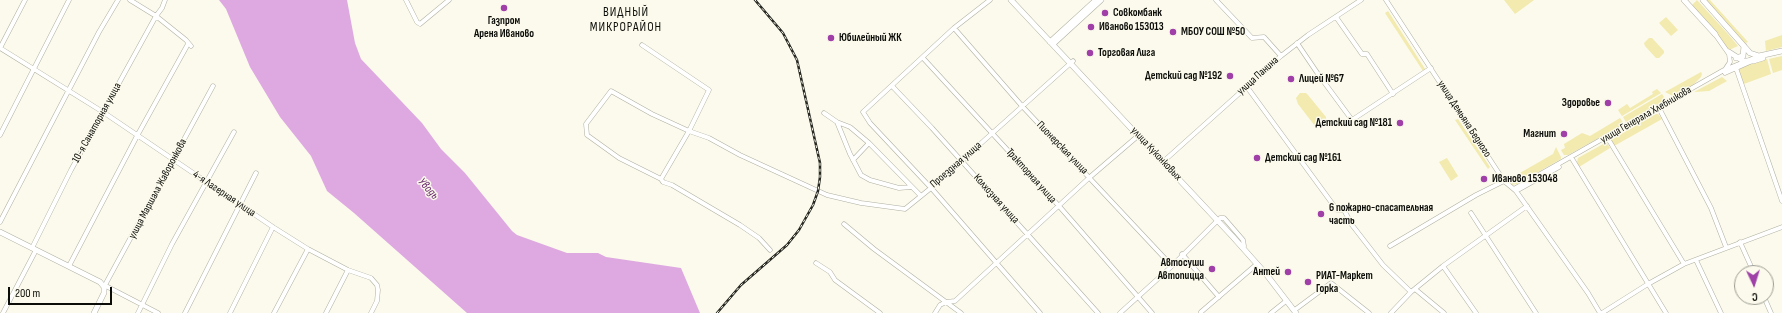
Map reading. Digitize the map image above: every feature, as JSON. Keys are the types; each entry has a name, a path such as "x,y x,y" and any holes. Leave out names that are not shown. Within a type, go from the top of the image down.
{"main road":[{"name":"улица Куконковых","path":"1011,0 1053,42 1164,161"},
{"name":"улица Куконковых","path":"1016,0 1053,42"},
{"path":"1053,42 1096,0"},
{"path":"1053,42 1101,0"},
{"path":"1684,0 1715,34"},
{"path":"1703,0 1750,53 1759,56"},
{"path":"1739,61 1743,45"},
{"path":"1729,52 1739,61 1753,61"},
{"name":"улица Генерала Хлебникова","path":"1759,56 1782,53"},
{"name":"улица Генерала Хлебникова","path":"1753,61 1782,53"},
{"name":"улица Куконковых","path":"1072,62 1244,246 1297,312"},
{"name":"улица Куконковых","path":"1219,219 1286,301 1297,312"},
{"path":"0,232 103,284 103,295 94,313"}],"street":[{"path":"0,48 26,0"},
{"path":"0,135 69,0"},
{"path":"0,222 118,0"},
{"path":"69,266 137,136 189,45 186,40 156,16 130,0"},
{"name":"10-я Санаторная улица","path":"3,313 71,170 156,16 162,8 165,0"},
{"path":"406,0 417,22 420,24 422,24 449,0"},
{"path":"990,0 954,28 863,112 870,122 997,262 1040,313"},
{"path":"1216,0 1252,38 1264,37 1281,56"},
{"name":"улица Панина","path":"1164,161 1281,56 1297,43 1361,0"},
{"name":"улица Демьяна Бедного","path":"1386,0 1504,181 1515,190 1527,206 1601,313"},
{"path":"1336,17 1362,54 1367,54 1393,94"},
{"name":"Пионерская улица","path":"954,28 1022,106 1172,266"},
{"path":"1715,34 1729,52 1730,62 1725,72"},
{"path":"1297,43 1352,120 1431,68"},
{"path":"642,45 708,90 689,131 661,179 663,182 746,229 764,242 770,250"},
{"name":"4-я Лагерная улица","path":"0,48 103,112 308,249 348,270 374,281 378,290 377,301 371,313"},
{"name":"улица Генерала Хлебникова","path":"1515,190 1725,72 1739,61 1759,56"},
{"name":"Тракторная улица","path":"922,58 1059,206 1152,313"},
{"path":"1739,61 1782,201"},
{"name":"улица Генерала Хлебникова","path":"1739,61 1753,61"},
{"name":"Проездная улица","path":"661,179 619,158 587,134 586,124 611,91 652,114 689,131 709,138 746,159 827,195 861,203 905,209 931,188 1072,62"},
{"name":"улица Маршала Жаворонкова","path":"103,284 213,86"},
{"name":"Колхозная улица","path":"892,86 1098,313"},
{"path":"1247,87 1337,210 1344,210 1352,225 1383,265 1411,292"},
{"path":"1659,109 1711,208 1726,247"},
{"path":"824,113 838,122 850,126 869,143 921,196"},
{"path":"838,122 853,160 861,175 870,180 899,188 911,187"},
{"path":"138,313 206,182 234,132"},
{"path":"935,313 940,305 946,302 955,301 1090,177 1139,135"},
{"path":"1607,138 1684,264"},
{"path":"853,160 869,143"},
{"path":"1572,158 1666,313"},
{"path":"185,313 256,173"},
{"path":"1390,246 1476,195 1504,181"},
{"path":"1391,313 1411,292 1443,266 1527,206"},
{"path":"1470,213 1536,313"},
{"path":"1120,313 1172,266 1182,254 1219,219"},
{"path":"844,224 961,313"},
{"path":"230,313 273,227"},
{"path":"1601,313 1684,264 1782,227"},
{"path":"1740,242 1750,265"},
{"path":"274,313 308,249"},
{"path":"1182,254 1218,297"},
{"path":"1696,260 1721,313"},
{"path":"816,263 830,272 835,280 880,313"},
{"path":"1201,312 1257,264"},
{"path":"1443,266 1476,313"},
{"path":"326,313 348,270"},
{"path":"1297,312 1331,283 1369,313"},
{"path":"103,284 158,313"},
{"path":"1415,289 1444,313"},
{"path":"1271,313 1286,301"}],"shaded area":[{"path":"1504,0 1534,0 1515,14"},
{"path":"1697,0 1738,46 1729,50 1691,6"},
{"path":"1706,0 1710,0 1748,42 1743,44 1741,39"},
{"path":"1388,11 1425,69 1423,71 1385,13"},
{"path":"1666,17 1678,30 1671,36 1659,23"},
{"path":"1782,35 1782,47 1766,51 1765,41"},
{"path":"1649,38 1652,38 1664,51 1659,58 1656,58 1645,46 1644,43"},
{"path":"1782,56 1782,70 1773,73 1769,59"},
{"path":"1767,59 1771,74 1741,85 1738,68"},
{"path":"1701,72 1701,77 1694,84 1673,96 1665,92"},
{"path":"1722,77 1727,81 1709,91 1694,92"},
{"path":"1657,89 1661,93 1622,116 1618,110 1627,104 1630,108 1653,94 1652,92"},
{"path":"1300,93 1306,93 1326,117 1326,122 1323,126 1315,126 1298,104 1296,98"},
{"path":"1662,94 1664,101 1626,122 1623,117"},
{"path":"1655,114 1658,114 1662,119 1614,146 1611,140"},
{"path":"1620,118 1624,124 1568,155 1564,155 1561,150 1565,148 1564,144 1582,133 1590,136"},
{"path":"1458,119 1490,167 1488,169 1455,120"},
{"path":"1607,143 1610,148 1579,167 1577,162 1578,158"},
{"path":"1556,147 1561,159 1517,184 1511,185 1506,181 1553,154"},
{"path":"1447,158 1458,176 1451,181 1439,162"}],"water":[{"name":"Уводь","path":"219,0 347,0 355,43 361,59 422,123 441,149 465,173 512,231 517,235 567,253 598,253 606,257 681,268 700,313 467,313 327,191 311,156 280,117 250,67 226,9"}],"railway":[{"path":"717,313 741,285 787,245 799,230 813,205 818,191 820,177 820,163 797,60 783,33 755,0"}],"place":[{"name":"Газпром Арена Иваново","path":"504,8"},
{"name":"Совкомбанк","path":"1105,13"},
{"name":"Иваново 153013","path":"1091,27"},
{"name":"МБОУ СОШ №50","path":"1173,32"},
{"name":"Юбилейный ЖК","path":"831,38"},
{"name":"Торговая Лига","path":"1090,53"},
{"name":"Детский сад №192","path":"1230,76"},
{"name":"Лицей №67","path":"1291,79"},
{"name":"Здоровье","path":"1608,103"},
{"name":"Детский сад №181","path":"1400,123"},
{"name":"Магнит","path":"1564,134"},
{"name":"Детский сад №161","path":"1257,158"},
{"name":"Иваново 153048","path":"1484,179"},
{"name":"6 пожарно-спасательная часть","path":"1321,214"},
{"name":"Автосуши Автопицца","path":"1212,269"},
{"name":"Антей","path":"1288,272"},
{"name":"РИАТ-Маркет Горка","path":"1308,282"}],"district":[{"name":"ВИДНЫЙ МИКРОРАЙОН","path":"626,20"}]}
